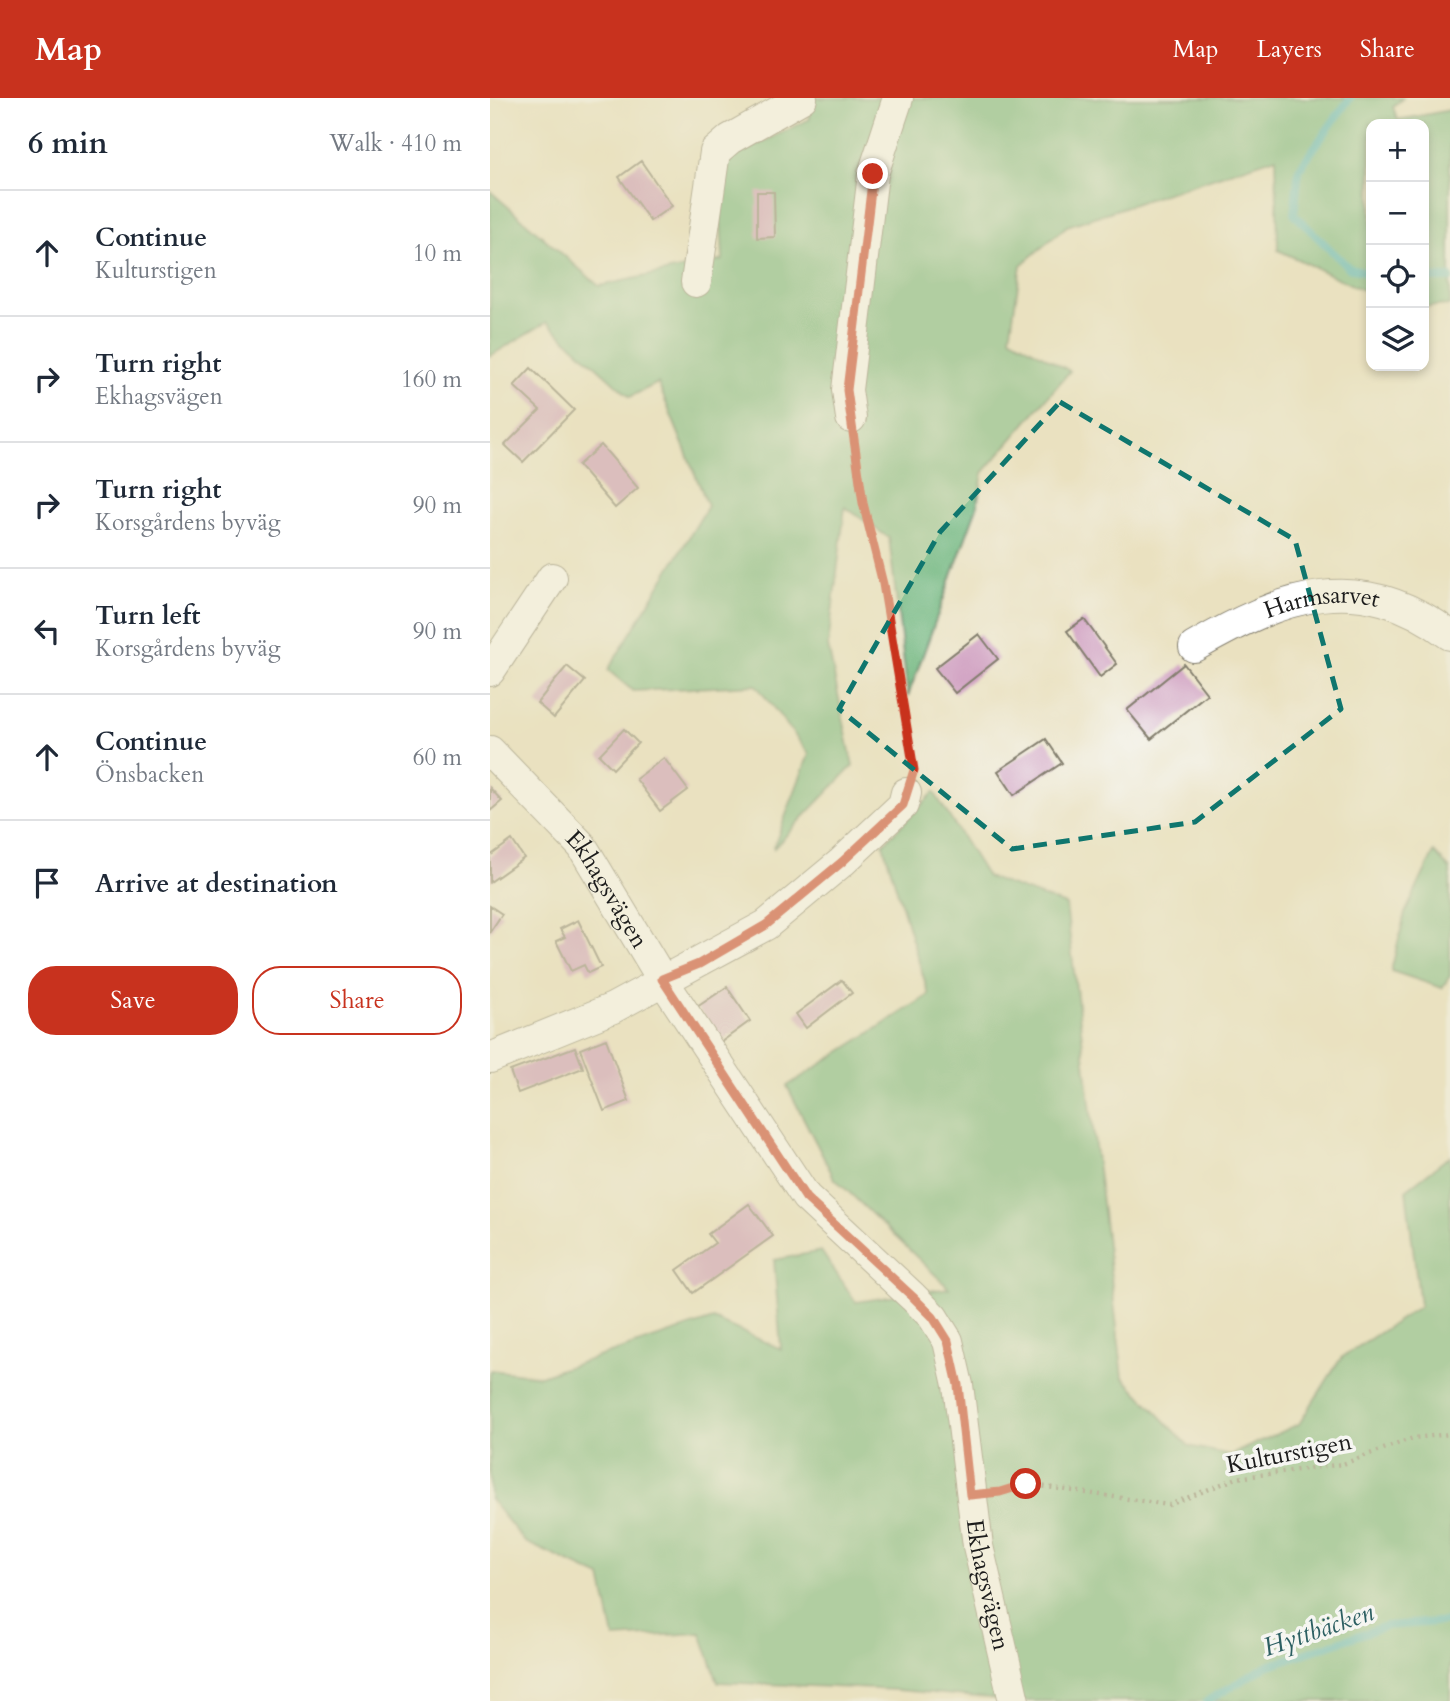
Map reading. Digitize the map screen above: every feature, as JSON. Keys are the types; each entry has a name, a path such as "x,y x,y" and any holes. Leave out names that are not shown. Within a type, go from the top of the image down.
{"street":[{"path":"696,282 715,152 730,139 802,98"},
{"path":"851,418 847,390 873,174 898,98"},
{"path":"490,671 552,578"},
{"name":"Harmsarvet","path":"1194,648 1237,622 1279,604 1324,594 1351,595 1392,604 1424,617 1450,635"},
{"name":"Ekhagsvägen","path":"490,751 582,846 662,979 806,1198 933,1317 948,1341 958,1385 978,1546 1014,1701"},
{"path":"490,1058 603,1012 662,979 699,964 766,925 842,862 903,805 906,793"}],"path":[{"path":"851,418 863,503 883,584 914,770 906,793"},
{"name":"Kulturstigen","path":"970,1495 1000,1492 1026,1484 1169,1505 1237,1478 1343,1464 1413,1438 1450,1434"}],"highlighted area":[{"path":"1060,402 1295,540 1341,709 1195,822 1012,849 839,709 940,532"}],"green space":[{"path":"807,98 1403,98 1393,107 1398,119 1366,119 1366,292 1278,250 1276,157 1067,226 1021,265 1010,337 1070,371 983,473 977,507 908,696 889,538 845,507 828,646 853,766 773,849 809,754 756,685 633,691 608,670 708,506 658,383 630,397 547,322 490,356 490,191 599,286 723,260 718,164 810,119"},
{"path":"1450,110 1450,305 1429,307 1429,119 1403,119"},
{"path":"934,792 987,877 1066,905 1123,1377 1189,1446 1230,1455 1299,1424 1341,1358 1420,1306 1406,1190 1450,1156 1450,1701 1022,1701 897,1690 718,1682 701,1633 614,1638 601,1577 525,1542 490,1499 490,1370 540,1376 713,1319 781,1349 774,1260 821,1251 856,1302 949,1288 834,1178 787,1086 929,995 883,844"},
{"path":"1434,852 1450,869 1450,976 1442,988 1391,971 1405,913"}],"building":[{"path":"641,161 672,206 650,221 619,177"},
{"path":"757,192 774,192 775,237 757,238"},
{"path":"531,368 574,410 523,462 505,445 540,410 514,386"},
{"path":"601,445 638,488 615,508 578,465"},
{"path":"1084,619 1117,664 1100,677 1067,631"},
{"path":"979,634 998,659 955,693 935,668"},
{"path":"1184,664 1207,694 1151,739 1127,710"},
{"path":"567,666 585,681 554,718 537,703"},
{"path":"624,729 638,743 613,769 599,755"},
{"path":"1046,739 1062,763 1014,795 998,771"},
{"path":"664,758 688,790 660,811 636,779"},
{"path":"490,788 502,801 490,811"},
{"path":"512,840 524,858 490,882 490,856"},
{"path":"490,906 502,914 490,932"},
{"path":"578,920 601,967 588,973 584,965 571,971 556,941 565,937 560,929"},
{"path":"842,980 852,993 806,1028 796,1014"},
{"path":"727,987 750,1021 721,1042 697,1007"},
{"path":"606,1039 629,1101 604,1111 580,1049"},
{"path":"575,1047 583,1068 518,1093 510,1071"},
{"path":"749,1204 773,1236 693,1293 677,1270 715,1243 708,1234"}],"waterway":[{"path":"1350,98 1299,169 1294,214 1349,268 1366,272"},
{"path":"1429,278 1450,278"},
{"name":"Hyttbäcken","path":"1207,1701 1267,1666 1386,1626 1450,1621"}],"route":[{"path":"873,174 847,390 863,503 883,584 914,770 903,805 842,862 766,925 699,964 662,979 806,1198 933,1317 948,1341 958,1385 970,1495 1000,1492 1026,1484"}]}
